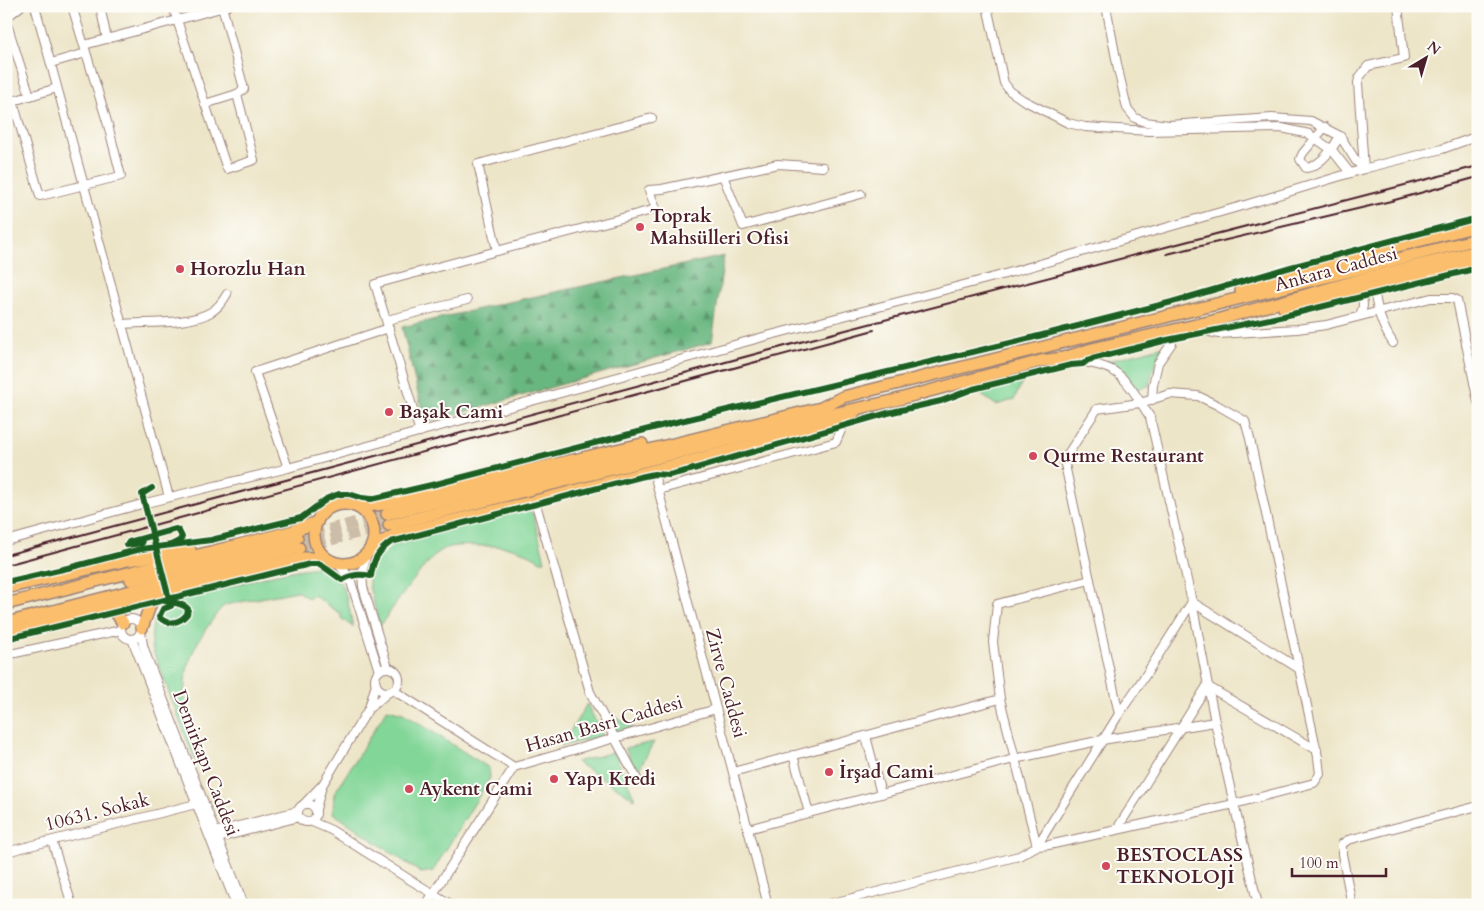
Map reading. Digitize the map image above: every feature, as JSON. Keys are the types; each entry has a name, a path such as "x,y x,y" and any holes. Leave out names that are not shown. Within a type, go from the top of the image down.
{"highway":[{"path":"1158,319 1265,283 1478,226"},
{"name":"Ankara Caddesi","path":"1478,239 1371,277 1158,319 843,397 821,408 388,520 953,386 1041,361 1063,358 1214,321 1371,277 1478,251"},
{"path":"1214,321 1312,303 1362,290 1371,277 1478,260"},
{"path":"358,508 384,504 843,397"},
{"path":"6,632 303,558 355,563 396,534 535,501 845,421 856,409"},
{"path":"334,562 323,555 317,548 314,540 314,531 322,514 330,508 339,505 349,504 366,513 374,530 374,539 369,552"},
{"path":"6,604 317,522"},
{"path":"6,611 298,543 6,623"},
{"path":"6,588 143,558 201,548 226,547"},
{"path":"142,630 151,604 161,593"},
{"path":"105,607 117,614 122,626"}],"street":[{"path":"21,6 6,20 30,96"},
{"path":"35,6 169,497"},
{"path":"57,88 10,102 40,196 121,176 108,125 72,6"},
{"path":"100,6 107,39"},
{"path":"173,6 227,169 254,160 237,94"},
{"path":"987,6 1004,83 1023,100 1068,123 1085,127 1149,131 1282,128 1309,134 1332,150 1350,173"},
{"path":"1106,6 1127,108 1135,118 1145,122 1169,125 1272,118 1311,122 1325,127 1340,136 1356,161 1364,169"},
{"path":"1364,169 1359,78 1368,66 1404,58 1398,6"},
{"path":"51,64 107,39 224,7 244,89 237,94 205,104"},
{"path":"497,251 478,164 652,118"},
{"path":"1325,127 1300,159 1306,168 1311,167 1332,150 1340,136"},
{"path":"6,541 169,497 288,468 1008,273 1478,137"},
{"path":"420,432 375,284 656,210 649,190 662,189 778,164 823,167"},
{"path":"723,176 744,226 861,194"},
{"path":"1371,277 1377,312 1384,330 1392,343"},
{"path":"1360,316 1363,306 1362,290"},
{"path":"122,324 193,320 212,312 227,294"},
{"path":"1152,400 1158,363 1181,328 1219,334 1297,329 1326,325 1431,298 1452,298 1457,300 1478,402"},
{"path":"387,320 467,300"},
{"path":"288,468 255,372 389,328"},
{"path":"1063,358 1109,368 1125,381 1150,417 1192,602 1207,686 1258,905"},
{"path":"831,904 1019,856 1037,846 1049,845 1234,804 1314,783 1320,774 1317,750 1245,422 1198,396 1170,394 1140,403 1097,409 1064,460 1119,714"},
{"path":"658,490 836,442 845,421"},
{"name":"Zirve Caddesi","path":"653,470 768,905"},
{"path":"535,501 590,692 638,779"},
{"path":"369,552 362,574 362,587 388,668"},
{"path":"334,562 346,573 351,582 379,671"},
{"path":"1037,846 1000,700 993,642 997,604 1090,580"},
{"path":"1192,602 1298,668"},
{"path":"1037,846 1102,740 1192,602"},
{"path":"6,655 122,626 128,619 140,622 142,630 137,638 132,639 124,636 122,626"},
{"name":"Demirkapı Caddesi","path":"142,630 142,640 148,660 213,836 236,905"},
{"name":"Demirkapı Caddesi","path":"132,639 196,804 213,836 244,905"},
{"path":"213,836 298,814 304,804 323,784 369,708 376,684 375,678 379,671 388,668 394,670 398,674 399,682 412,702"},
{"path":"369,708 391,691 399,682"},
{"path":"376,684 381,690 391,691 412,702 514,767"},
{"path":"1207,686 1317,750"},
{"path":"1117,829 1207,686"},
{"path":"733,772 1000,700"},
{"name":"Hasan Basri Caddesi","path":"426,905 514,767 716,708"},
{"path":"748,829 1014,759 1102,740 1215,722"},
{"path":"866,736 881,794"},
{"path":"793,756 809,813"},
{"path":"310,821 314,818 323,784"},
{"name":"10631. Sokak","path":"6,852 196,804"},
{"path":"304,804 312,805 331,830"},
{"path":"1352,905 1342,854 1342,844 1348,840 1478,806"},
{"path":"298,814 305,822 310,821 331,830 452,905"},
{"path":"52,840 72,905"},
{"path":"1473,905 1478,903"}],"green space":[{"path":"724,256 712,342 425,423 402,327"},
{"path":"1165,346 1155,365 1149,386 1135,389 1118,371 1103,362"},
{"path":"1024,378 1014,400 996,405 976,391"},
{"path":"527,509 533,514 545,561 507,547 453,546 444,549 420,572 380,626 369,586 369,579 374,561 386,548"},
{"path":"320,567 329,571 341,583 353,627 341,618 341,614 313,595 309,599 297,591 225,605 206,629 195,647 185,680 186,712 197,766 152,648 152,627 155,616 166,604 185,597 279,574"},
{"path":"587,704 603,736 561,746"},
{"path":"387,709 403,713 489,768 490,778 433,871 421,873 333,813 334,794"},
{"path":"607,713 633,727 616,734"},
{"path":"654,742 637,773 625,748"},
{"path":"614,752 635,799 576,762"}],"tunnel":[{"path":"297,538 387,514"},
{"path":"299,548 389,525"}],"railway":[{"path":"6,555 819,337 1478,166"},
{"path":"1167,254 1391,201 1478,177"},
{"path":"6,565 874,330"}],"cycle path":[{"path":"6,582 141,549 211,540 301,518 328,498 339,494 349,494 371,499 676,422 1019,341 1172,302 1291,267 1478,218"},
{"path":"6,639 310,564 320,564 342,580 356,575 371,576 377,556 391,542 640,477 654,474 669,475 690,470 888,413 941,401 973,389 1071,365 1083,364 1088,360 1167,340 1284,316 1478,268"},
{"path":"152,488 142,494 171,606 163,609 159,617 166,622 174,622 181,620 187,614 188,609 183,605 177,603 174,603 171,602 168,602 165,601"},
{"path":"142,543 127,545 129,542 176,529 182,537 171,545"}],"place":[{"name":"Toprak Mahsülleri Ofisi","path":"640,227"},
{"name":"Horozlu Han","path":"180,269"},
{"name":"Başak Cami","path":"389,412"},
{"name":"Qurme Restaurant","path":"1033,456"},
{"name":"İrşad Cami","path":"829,772"},
{"name":"Yapı Kredi","path":"554,779"},
{"name":"Aykent Cami","path":"409,789"},
{"name":"BESTOCLASS TEKNOLOJİ","path":"1106,866"}]}
